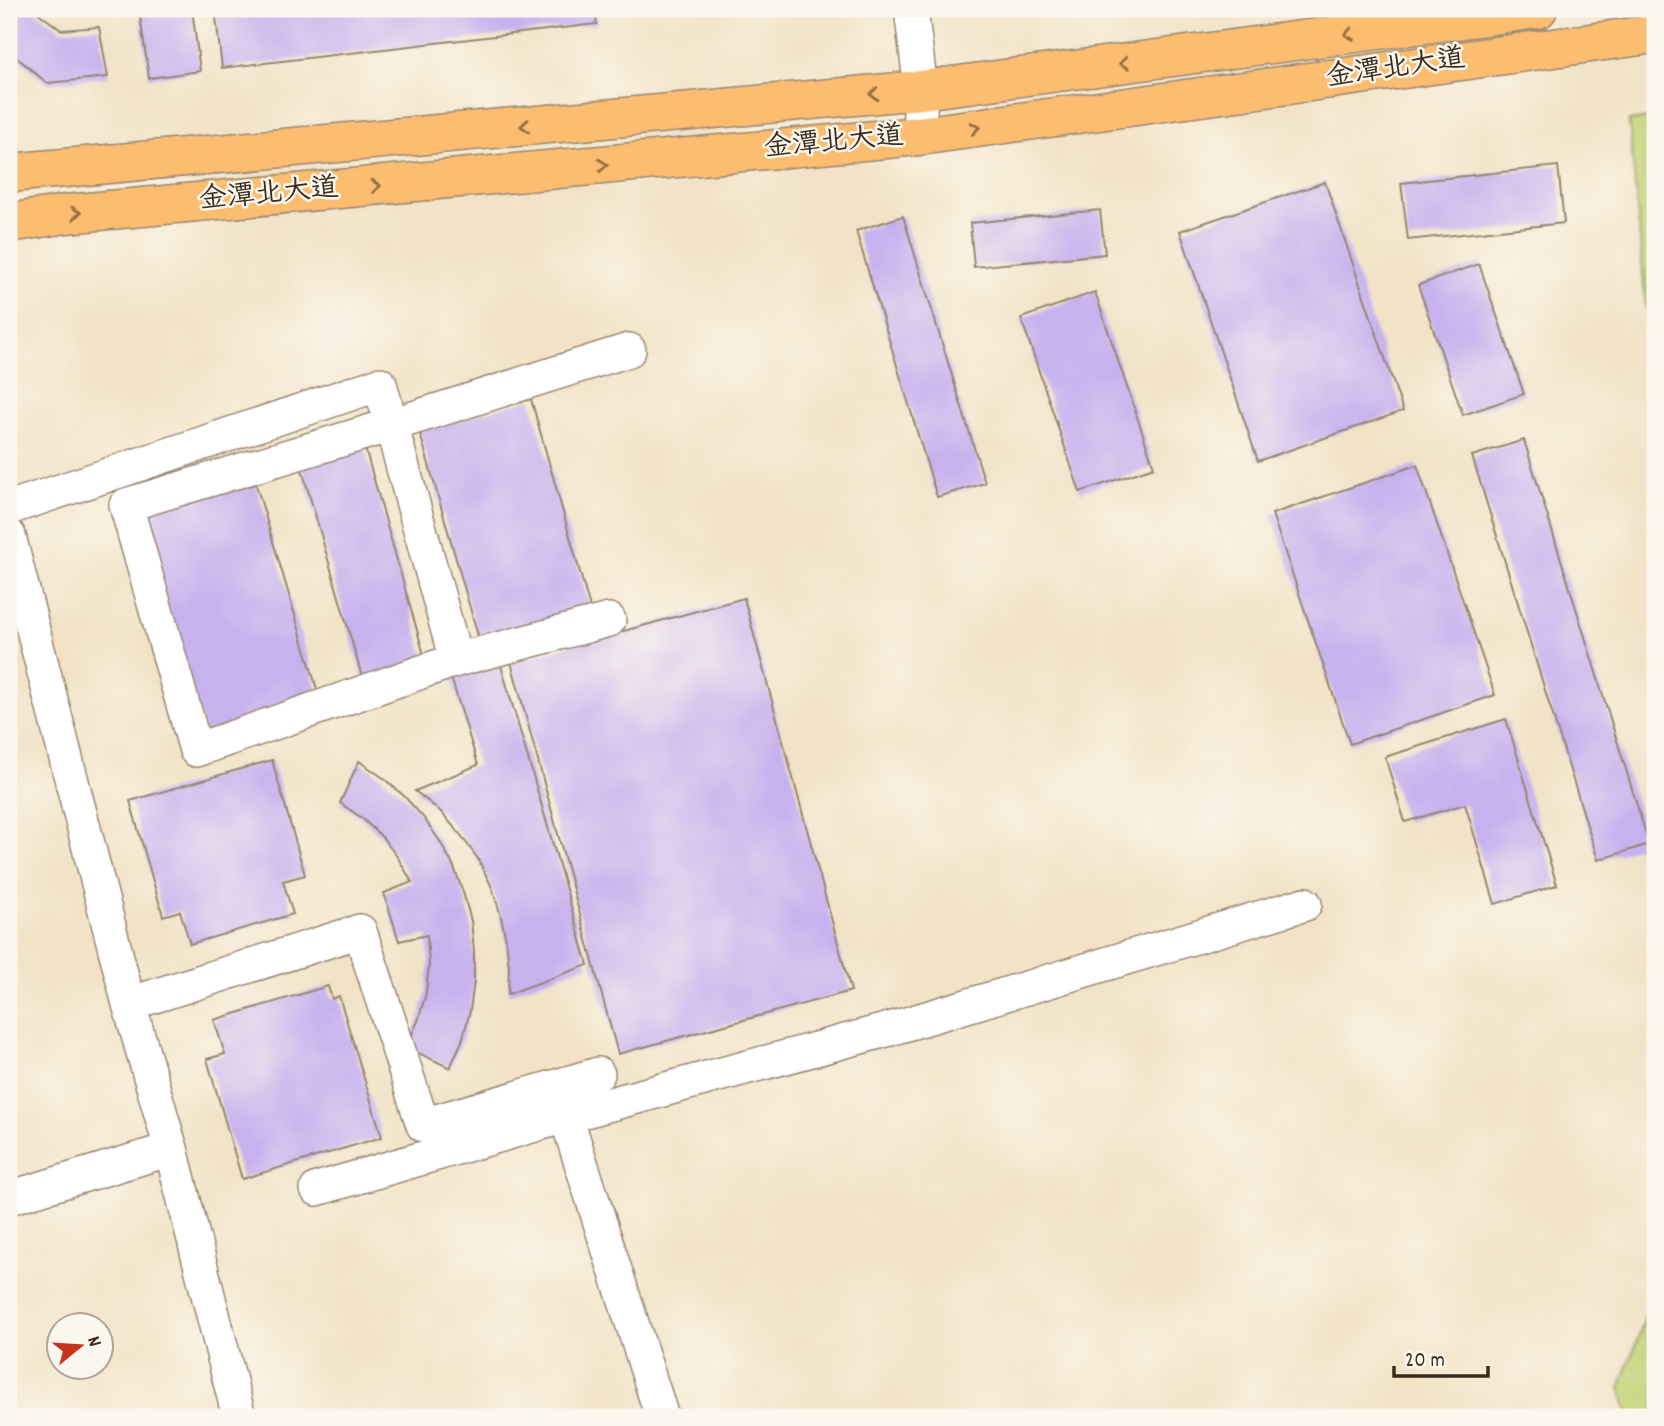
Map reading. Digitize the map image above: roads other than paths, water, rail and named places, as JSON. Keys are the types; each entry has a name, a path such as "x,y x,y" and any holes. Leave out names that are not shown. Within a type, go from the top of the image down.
{"main road":[{"name":"金潭北大道","path":"9,173 921,90 1538,9"},
{"name":"金潭北大道","path":"9,223 66,214 919,136 1655,34"}],"street":[{"path":"911,9 921,90 919,136"},
{"path":"609,620 456,660 196,750 126,505 629,350"},
{"path":"9,509 380,384 456,660"},
{"path":"9,536 129,1004 171,1149 239,1417"},
{"path":"317,1189 566,1116 890,1029 1305,904"},
{"path":"129,1004 360,931 423,1125 598,1074"},
{"path":"566,1116 663,1417"},
{"path":"9,1198 171,1149"}]}
